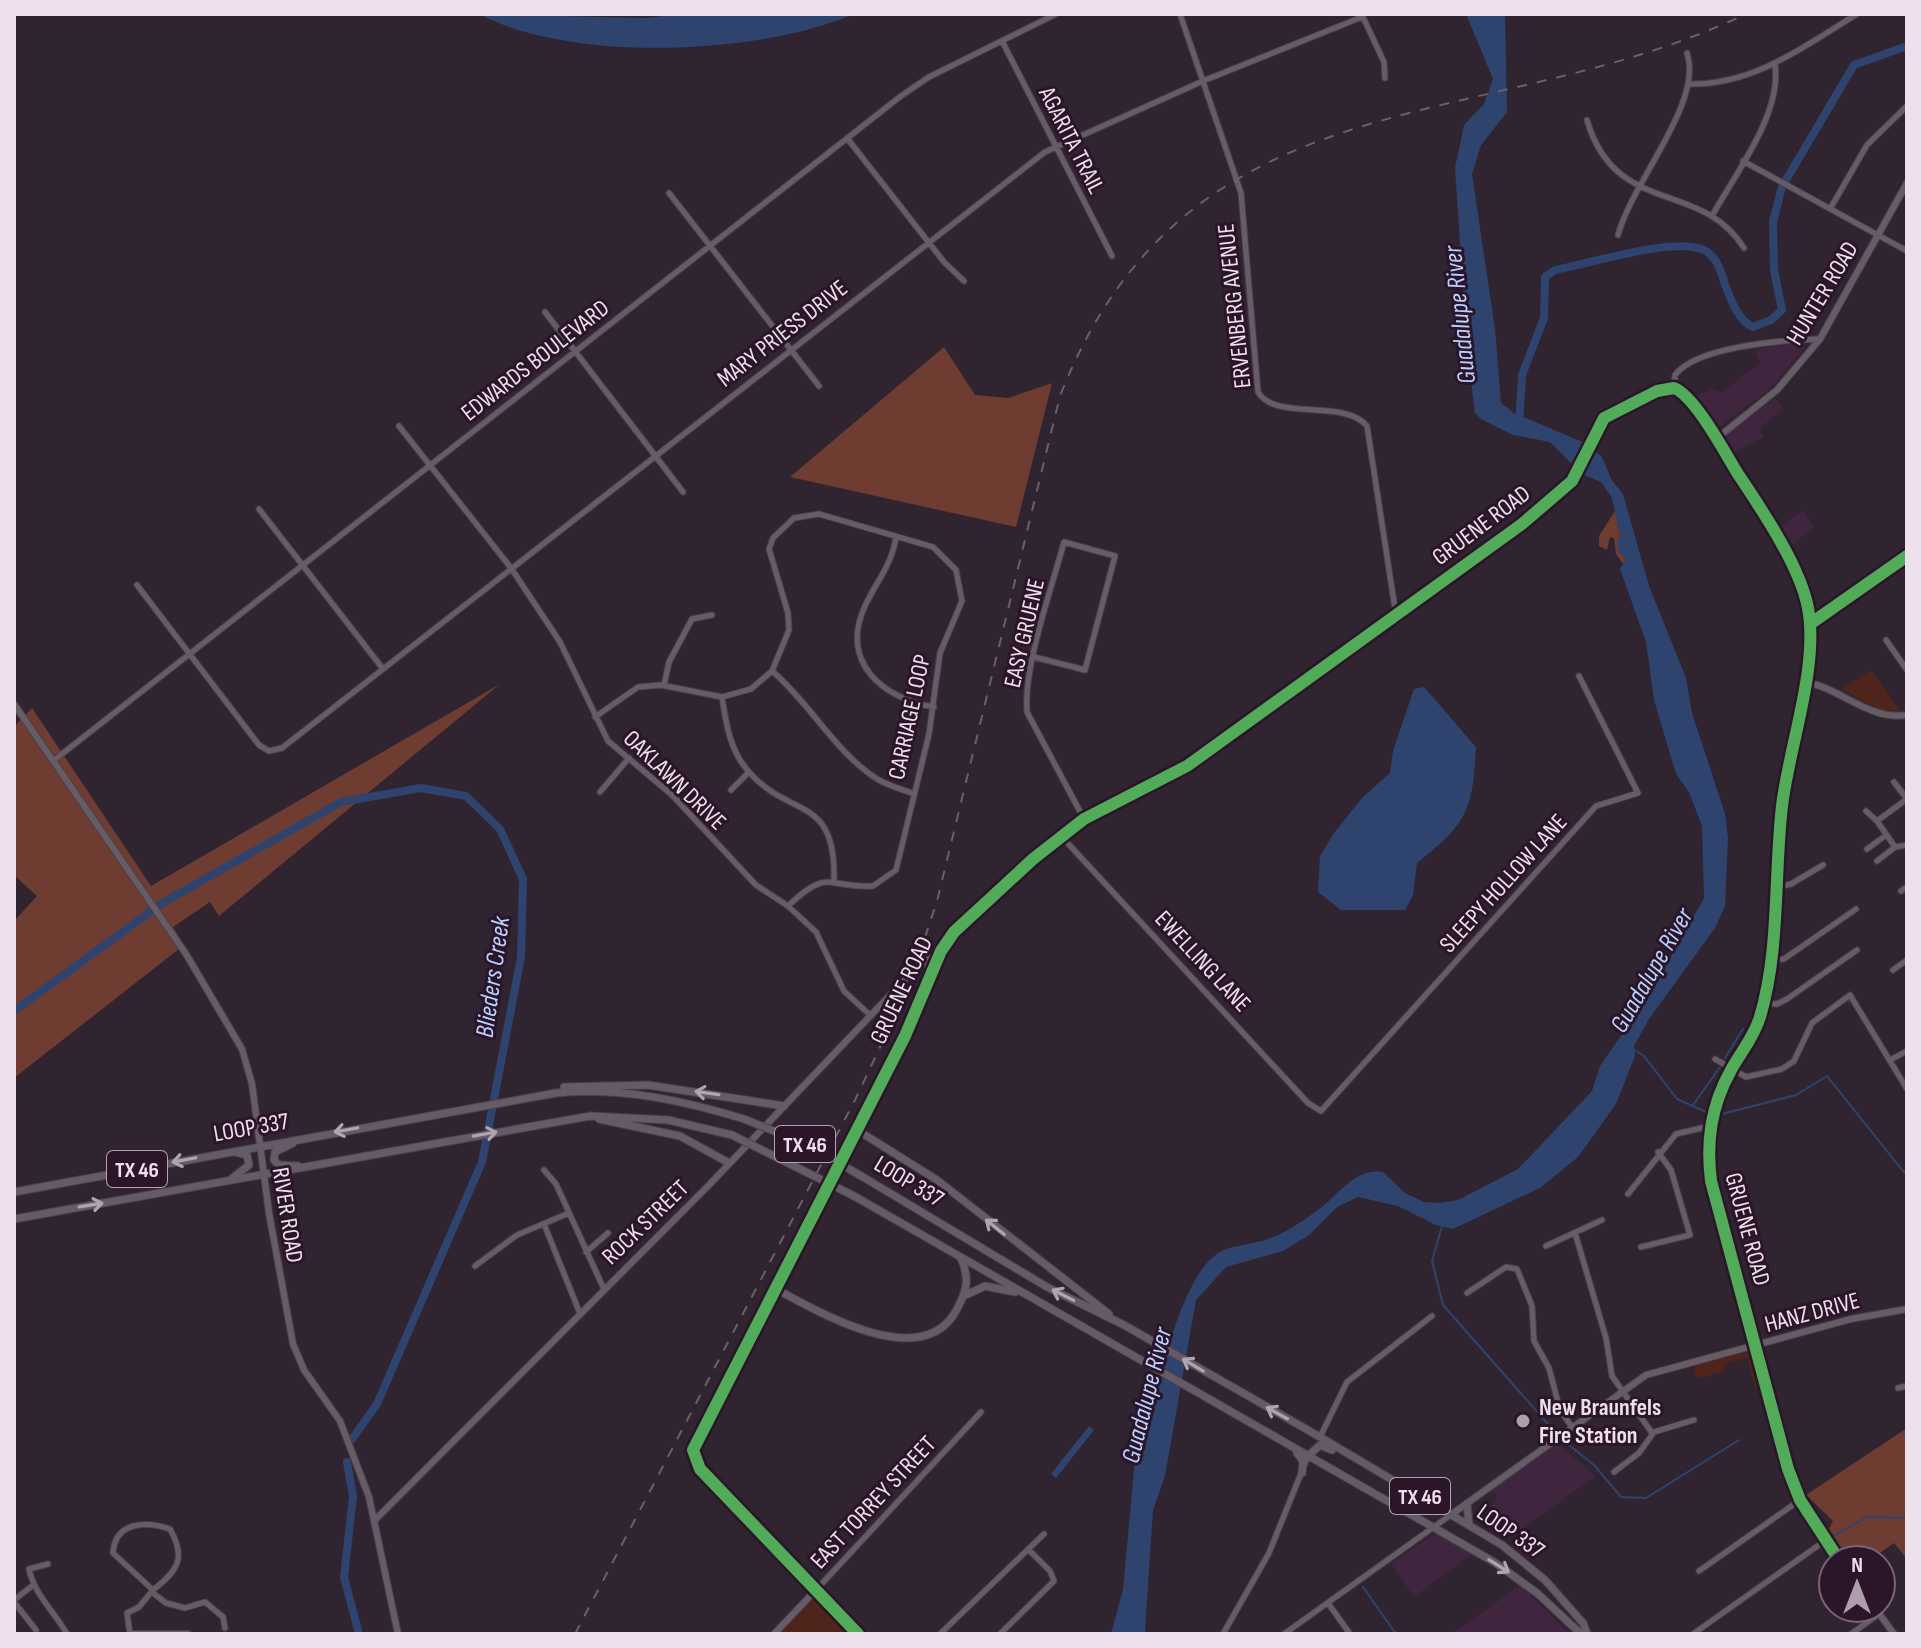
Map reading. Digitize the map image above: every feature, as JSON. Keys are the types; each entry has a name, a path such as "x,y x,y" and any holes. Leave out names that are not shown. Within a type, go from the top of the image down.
{"main road":[{"path":"521,1098 563,1087 648,1085 784,1106"},
{"name":"LOOP 337","path":"14,1192 521,1098 583,1091 681,1100 786,1134 1047,1287 1157,1343 1452,1514 1502,1545 1545,1580 1583,1623 1584,1634"},
{"path":"590,1116 680,1136 729,1163"},
{"name":"LOOP 337","path":"14,1219 572,1118 668,1120 732,1135 854,1196 1221,1405 1524,1583 1584,1634"},
{"path":"857,1130 937,1180 1124,1325"},
{"path":"309,1137 279,1149 274,1160 279,1165 320,1166"},
{"path":"225,1183 248,1168 250,1162 247,1155 227,1151"},
{"path":"776,1289 845,1325 890,1335 936,1333 952,1319 965,1296 968,1273 961,1258"},
{"path":"965,1296 985,1286 1024,1294"},
{"path":"1260,1428 1262,1433 1300,1456 1302,1473 1320,1463"},
{"path":"1308,1456 1314,1448 1323,1445 1363,1468 1373,1469"},
{"path":"1467,1504 1469,1525"}],"street":[{"name":"EDWARDS BOULEVARD","path":"53,761 921,82 1056,14"},
{"name":"ERVENBERG AVENUE","path":"1180,14 1241,193 1258,392 1271,404 1353,416 1367,426 1396,615"},
{"path":"1690,84 1726,82 1775,65 1857,14"},
{"name":"MARY PRIESS DRIVE","path":"191,655 259,745 269,751 282,748 1054,146 1362,15"},
{"path":"1362,15 1384,62 1385,78"},
{"name":"AGARITA TRAIL","path":"1002,41 1112,256"},
{"path":"1618,235 1638,184 1684,103 1690,84 1691,64 1687,53"},
{"path":"1712,216 1774,101 1775,65"},
{"path":"1830,209 1867,145 1907,106"},
{"path":"1587,120 1601,157 1614,170 1638,184 1712,216 1735,233 1744,248"},
{"path":"847,138 928,242 964,281"},
{"path":"1743,161 1907,251"},
{"name":"HUNTER ROAD","path":"1716,439 1777,390 1820,339 1907,183"},
{"path":"669,193 819,386"},
{"path":"545,312 683,492"},
{"path":"1674,388 1675,375 1694,358 1785,340 1820,339"},
{"name":"GRUENE ROAD","path":"858,1634 700,1469 693,1455 695,1442 905,1036 941,951 960,926 1061,836 1084,819 1187,766 1522,524 1568,486 1595,430 1613,413 1657,391 1674,388 1688,398 1716,439 1785,556 1806,602 1810,624 1805,682 1789,756 1763,1003 1757,1027 1718,1095 1710,1126 1711,1181 1788,1469 1800,1500 1829,1544"},
{"name":"OAKLAWN DRIVE","path":"399,426 511,568 560,642 608,741 672,795 756,885 788,906 816,932 844,991 871,1016"},
{"path":"259,509 383,669"},
{"name":"CARRIAGE LOOP","path":"772,671 789,630 788,613 770,557 773,538 789,521 810,513 926,544 951,562 961,586 960,608 940,653 934,707 896,870 873,886 834,880"},
{"path":"896,537 887,570 862,615 861,652 867,669 883,688 902,700 934,707"},
{"name":"EASY GRUENE","path":"1034,657 1085,670 1115,556 1064,542 1034,657 1026,699 1027,712 1084,819"},
{"path":"1810,624 1907,556"},
{"path":"137,585 191,655"},
{"path":"664,685 669,662 687,626 702,614 712,615"},
{"path":"1886,640 1907,670"},
{"path":"595,717 638,687 664,685 722,697 751,689 772,671 795,691 861,767 878,780 912,793"},
{"name":"SLEEPY HOLLOW LANE","path":"1318,1111 1329,1107 1596,806 1638,793 1579,676"},
{"path":"1805,682 1828,686 1873,713 1907,715"},
{"path":"722,697 733,747 749,772 769,788 807,808 821,822 830,839 834,880 805,889 788,906"},
{"name":"RIVER ROAD","path":"14,704 186,954 233,1031 252,1084 293,1344 304,1370 340,1421 375,1520 398,1634"},
{"path":"600,792 629,758"},
{"path":"731,790 749,772"},
{"path":"1877,821 1907,799 1894,782"},
{"path":"1866,811 1895,847"},
{"name":"EWELLING LANE","path":"1061,836 1318,1111"},
{"path":"1867,849 1885,836"},
{"path":"1877,861 1895,847 1907,845"},
{"path":"1775,887 1791,884 1823,865"},
{"path":"1769,960 1784,959 1856,909"},
{"path":"1763,1003 1777,1004 1857,950"},
{"name":"ROCK STREET","path":"375,1520 729,1163 926,958 941,951"},
{"path":"1893,970 1907,960"},
{"path":"1715,1059 1746,1077 1782,1069 1801,1053 1816,1018 1850,995 1907,1089"},
{"path":"1890,1060 1907,1051"},
{"path":"1628,1194 1658,1152 1676,1134 1710,1126"},
{"path":"1641,1247 1690,1235 1671,1170 1658,1152"},
{"path":"544,1170 556,1184 603,1287"},
{"path":"475,1266 517,1235 569,1213"},
{"path":"1546,1246 1602,1220"},
{"path":"544,1224 579,1311"},
{"path":"586,1252 608,1233"},
{"path":"1575,1233 1607,1343 1611,1375 1652,1433"},
{"path":"1467,1293 1508,1266 1517,1269 1532,1306 1534,1341 1549,1368 1559,1407 1572,1427"},
{"name":"HANZ DRIVE","path":"1284,1634 1652,1373 1851,1319 1907,1309"},
{"path":"1320,1437 1347,1382 1432,1316"},
{"path":"1898,1388 1907,1386"},
{"name":"EAST TORREY STREET","path":"774,1634 981,1412"},
{"path":"1614,1472 1639,1453 1652,1433 1694,1420"},
{"path":"1223,1634 1262,1569 1308,1456"},
{"path":"1699,1571 1800,1500"},
{"path":"188,1634 130,1634 127,1613 139,1607 153,1591 169,1580 174,1572 178,1544 170,1529 153,1523 136,1523 122,1533 113,1553 153,1591 166,1603 185,1608 205,1602 223,1617 225,1628"},
{"path":"940,1634 1044,1534"},
{"path":"1693,1634 1826,1540"},
{"path":"1000,1634 1054,1581 1050,1571 1028,1549"},
{"path":"48,1564 29,1569 32,1586 52,1608 67,1634"},
{"path":"32,1586 14,1601 36,1630"},
{"path":"1328,1603 1350,1634"}],"shaded area":[{"path":"1796,342 1805,347 1770,389 1715,429 1693,399 1711,388 1722,392 1760,363 1755,350"},
{"path":"944,347 975,395 1008,398 1052,383 1016,527 790,477"},
{"path":"1775,398 1783,409 1760,428 1764,437 1735,452 1725,436"},
{"path":"1803,510 1815,528 1791,545 1779,527"},
{"path":"1615,511 1621,539 1618,539 1626,558 1623,564 1616,554 1614,538 1610,537 1607,550 1599,546 1599,536"},
{"path":"1871,670 1901,712 1876,709 1842,689"},
{"path":"500,684 219,916 210,902 173,927 184,945 14,1078 14,921 37,896 14,875 14,727 32,708 151,886"},
{"path":"1748,1352 1754,1357 1763,1391 1755,1387 1747,1358 1724,1364 1725,1371 1699,1378 1694,1373 1695,1365"},
{"path":"1907,1428 1907,1559 1894,1543 1836,1544 1827,1532 1833,1521 1806,1495"},
{"path":"1556,1442 1596,1476 1519,1531 1494,1518 1490,1512 1497,1494 1489,1491"},
{"path":"1436,1533 1472,1554 1414,1597 1391,1563"},
{"path":"1520,1585 1570,1634 1452,1634"},
{"path":"816,1590 860,1634 775,1634"}],"water":[{"path":"479,14 644,18 686,14 854,14 814,28 769,38 666,48 564,40 518,30"},
{"path":"1466,14 1505,14 1507,112 1481,145 1472,174 1495,329 1501,403 1514,413 1587,444 1602,457 1611,479 1623,494 1649,586 1686,678 1692,713 1725,814 1728,838 1725,906 1715,928 1649,1019 1634,1046 1635,1056 1616,1104 1578,1157 1540,1188 1453,1229 1436,1225 1398,1206 1358,1197 1337,1207 1309,1235 1283,1251 1226,1267 1196,1300 1165,1476 1153,1510 1145,1632 1111,1634 1123,1589 1138,1427 1150,1412 1175,1326 1205,1265 1224,1250 1265,1240 1289,1229 1364,1174 1383,1172 1405,1193 1424,1202 1439,1203 1458,1200 1518,1169 1592,1091 1600,1066 1649,995 1704,898 1702,826 1689,792 1676,774 1654,700 1646,642 1620,569 1626,559 1619,553 1617,539 1621,538 1612,498 1601,482 1582,474 1550,442 1513,435 1475,413 1467,349 1455,168 1464,125 1484,104 1493,79"},
{"path":"1424,687 1476,747 1469,801 1457,826 1417,863 1413,895 1405,910 1341,910 1318,892 1320,856 1363,797 1390,773 1393,751 1414,689"},
{"path":"1089,1426 1094,1430 1056,1478 1051,1474"}],"waterway":[{"path":"1786,180 1854,65 1907,46"},
{"path":"1519,425 1522,375 1544,318 1545,277 1555,270 1631,252 1673,246 1704,250 1718,266 1736,310 1753,327 1771,320 1782,310 1774,270 1773,222 1782,187"},
{"name":"Blieders Creek","path":"159,905 341,802 421,788 466,796 500,829 523,879 521,957 482,1162 377,1404 352,1439"},
{"name":"Blieders Creek","path":"14,1011 150,912"},
{"path":"1725,1058 1743,1029"},
{"name":"Guadalupe River","path":"1633,1049 1644,1056 1677,1099 1706,1112"},
{"path":"1693,1105 1720,1067"},
{"path":"1718,1115 1796,1095 1827,1076 1907,1176"},
{"path":"1442,1226 1432,1261 1443,1305 1555,1432"},
{"path":"1565,1442 1594,1465 1621,1497 1646,1498 1739,1440"},
{"name":"Blieders Creek","path":"347,1462 353,1496 344,1577 359,1634"},
{"path":"1833,1536 1867,1517 1907,1518"},
{"path":"1363,1587 1396,1634"}],"railway":[{"path":"575,1634 855,1100 909,986 937,901 1060,396 1115,291 1184,216 1264,165 1353,129 1647,53 1746,14"}],"cycle path":[{"path":"858,1634 700,1469 693,1450 905,1036 941,951 954,932 1033,859 1084,819 1187,766 1522,524 1572,481 1604,418 1657,391 1674,388 1700,413 1769,521 1797,574 1808,608 1810,655 1782,806 1771,965 1760,1017 1724,1083 1715,1110 1710,1138 1710,1166 1711,1181 1788,1469 1800,1500 1829,1544"},
{"path":"1810,624 1907,556"}],"place":[{"name":"New Braunfels Fire Station","path":"1523,1421"}]}
